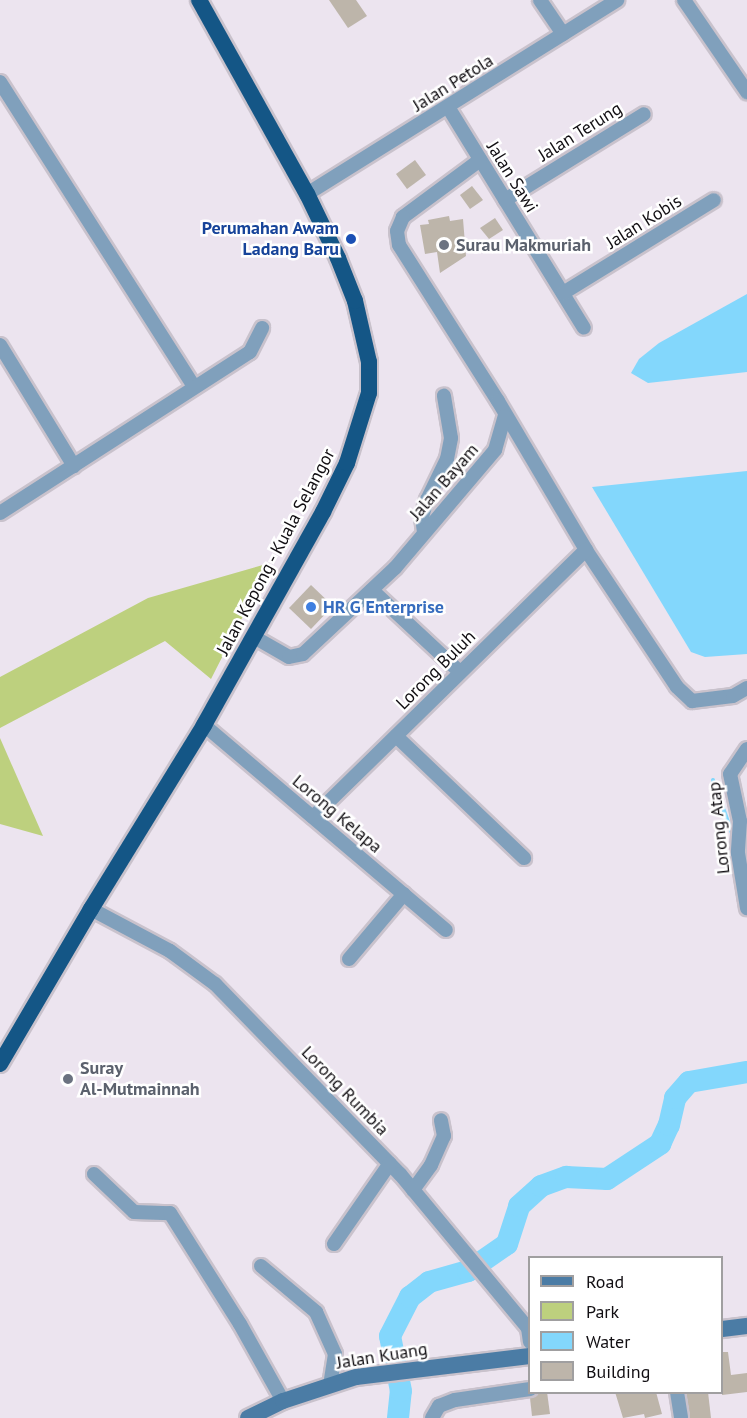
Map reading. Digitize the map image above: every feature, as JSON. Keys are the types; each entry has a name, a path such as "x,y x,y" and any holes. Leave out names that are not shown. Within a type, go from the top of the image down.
{"highway":[{"name":"Jalan Kepong - Kuala Selangor","path":"0,1064 91,909 204,725 254,637 347,463 369,393 369,362 355,301 307,194 199,0"}],"main road":[{"path":"723,1329 747,1326"},
{"name":"Jalan Kuang","path":"248,1418 283,1401 330,1385 380,1374 528,1356"}],"street":[{"path":"540,0 563,34"},
{"name":"Jalan Petola","path":"307,194 616,0"},
{"path":"684,0 747,92"},
{"path":"0,82 194,387"},
{"name":"Jalan Sawi","path":"448,107 584,328"},
{"name":"Jalan Terung","path":"505,200 644,114"},
{"path":"480,160 403,217 397,231 399,246 586,550 677,687 692,701 733,696 747,688"},
{"name":"Jalan Kobis","path":"563,293 714,200"},
{"path":"0,513 250,352 262,328"},
{"path":"0,345 74,466"},
{"path":"424,532 422,517 427,500 447,459 451,438 444,396"},
{"name":"Jalan Bayam","path":"254,637 280,654 295,657 303,654 395,568 495,450 505,416"},
{"name":"Lorong Buluh","path":"313,817 586,550"},
{"path":"372,590 460,672"},
{"name":"Lorong Kelapa","path":"204,725 446,930"},
{"path":"396,736 524,858"},
{"name":"Lorong Atap","path":"747,749 730,774 740,821 738,853 747,908"},
{"path":"349,959 404,894"},
{"name":"Lorong Rumbia","path":"91,909 170,951 215,984 390,1163 528,1328"},
{"path":"413,1190 431,1165 444,1136 441,1120"},
{"path":"334,1244 390,1163"},
{"path":"94,1174 134,1212 170,1213 240,1324 283,1401"},
{"path":"261,1266 316,1312 335,1354 330,1385"},
{"path":"432,1418 439,1406 455,1400 528,1389"},
{"path":"677,1394 681,1418"}],"green space":[{"path":"270,563 211,679 165,641 0,728 0,677 148,598"},
{"path":"0,738 43,836 0,824"}],"water":[{"path":"747,294 747,372 648,383 631,373 639,359 659,343"},
{"path":"747,471 747,654 705,657 691,652 592,487"}],"building":[{"path":"329,0 356,0 367,16 348,28"},
{"path":"415,160 426,175 407,189 396,174"},
{"path":"472,186 483,200 470,209 460,195"},
{"name":"Surau Makmuriah","path":"449,216 450,221 463,219 466,256 440,273 437,252 425,254 420,225 429,224 428,220"},
{"path":"495,218 503,230 489,239 480,228"},
{"name":"HR G Enterprise","path":"311,585 333,606 311,629 289,608"},
{"path":"723,1352 728,1352 731,1375 747,1373 747,1392 722,1395"},
{"path":"535,1394 547,1394 550,1414 532,1416 530,1398"},
{"path":"616,1394 657,1394 662,1414 645,1418 644,1414 623,1418"},
{"path":"686,1394 708,1394 711,1418 690,1418"}],"waterway":[{"path":"713,780 732,833 737,835"},
{"path":"398,1418 401,1391 390,1336 410,1297 429,1282 468,1271 507,1244 519,1206 541,1186 566,1177 607,1179 660,1144 669,1125 675,1098 689,1082 747,1072"}],"place":[{"name":"Perumahan Awam Ladang Baru","path":"351,239"},
{"name":"Surau Makmuriah","path":"444,245"},
{"name":"HR G Enterprise","path":"311,607"},
{"name":"Suray Al-Mutmainnah","path":"68,1079"}]}
